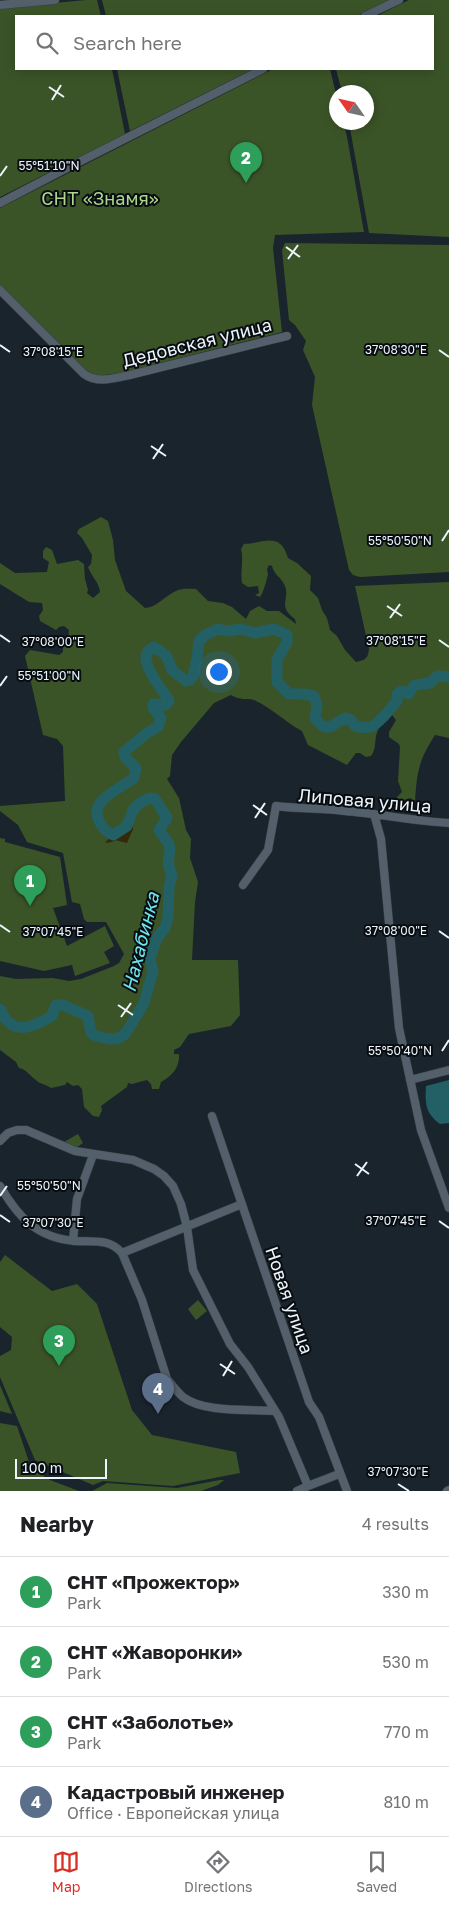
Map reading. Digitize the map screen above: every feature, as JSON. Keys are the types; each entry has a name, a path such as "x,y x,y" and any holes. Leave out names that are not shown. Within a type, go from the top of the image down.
{"street":[{"path":"0,5 55,0"},
{"path":"367,15 398,0"},
{"path":"0,203 69,166 261,70"},
{"name":"Дедовская улица","path":"0,290 84,374 93,379 115,378 287,336"},
{"name":"Липовая улица","path":"243,885 268,850 276,806 300,810 336,810 449,823"},
{"path":"374,814 381,839 399,1028 422,1130 449,1208"},
{"path":"410,1080 449,1070"},
{"name":"Новая улица","path":"212,1116 309,1402 320,1417 339,1474 347,1491"},
{"path":"0,1141 8,1133 26,1130 75,1151 133,1160 154,1169 164,1176 177,1195 187,1227 193,1270 230,1344 248,1367 274,1411 279,1416 308,1486"},
{"path":"73,1241 77,1199 93,1155"},
{"path":"0,1186 15,1210 33,1227 46,1234 73,1241 108,1243 116,1246 122,1253 142,1300 167,1380 191,1402 209,1406 274,1411"},
{"path":"122,1253 242,1204"},
{"path":"297,1491 339,1474"}],"green space":[{"name":"СНТ «Знамя»","path":"97,0 101,15 15,15 15,70 112,70 125,134 0,197 0,8"},
{"path":"102,0 389,0 359,15 106,15"},
{"path":"409,0 449,0 449,237 369,233 350,130 374,130 374,85 340,85 336,70 434,70 434,15 379,15"},
{"path":"117,70 251,70 130,131"},
{"path":"271,70 330,70 334,85 329,85 329,130 346,130 364,232 275,235 273,248 282,332 121,373 88,377 0,290 0,208"},
{"path":"285,243 449,245 449,572 360,577 353,575 349,570 312,405 315,377 303,350 306,341 295,325 289,320 282,250"},
{"path":"101,517 108,521 113,540 115,560 126,591 145,608 154,606 178,590 196,589 208,601 223,603 232,607 246,619 250,611 259,606 267,611 279,611 296,624 295,619 285,606 285,586 274,572 272,566 269,565 267,569 267,579 260,597 255,595 259,593 258,586 248,587 242,583 241,549 244,544 270,540 276,541 281,544 288,558 297,563 311,576 310,590 318,598 330,630 337,636 345,650 356,662 366,658 369,649 355,586 449,582 449,738 435,735 430,744 420,766 415,801 410,798 399,802 397,800 397,797 402,792 398,781 400,747 399,744 389,737 389,732 396,720 392,715 379,727 375,748 371,756 366,757 356,753 347,765 308,745 302,731 267,707 254,700 241,699 231,695 214,703 172,755 170,776 167,779 179,798 186,830 191,839 190,858 198,882 192,960 238,960 240,1015 231,1026 189,1034 180,1047 174,1050 174,1054 179,1054 177,1067 169,1077 161,1082 159,1089 152,1089 151,1084 147,1080 132,1084 128,1083 127,1087 101,1106 102,1110 99,1117 93,1116 84,1107 82,1089 78,1085 73,1086 67,1082 65,1085 51,1088 19,1068 16,1062 0,1050 0,976 16,979 53,978 69,981 81,979 114,966 119,963 124,954 106,922 87,922 84,919 80,904 72,902 63,853 27,842 18,825 0,811 0,806 65,801 63,746 57,739 43,735 25,656 30,650 59,655 63,652 63,646 68,640 69,630 64,626 56,630 40,621 39,616 43,610 42,603 29,602 0,584 0,563 15,573 47,572 49,562 43,558 43,551 46,547 52,550 57,564 78,560 84,564 87,593 93,598 100,592 97,582 88,567 91,564 92,555 77,533 79,529","holes":["124,826 133,829 125,838 106,842"]},
{"path":"0,838 5,839 5,842 60,857 67,905 53,908 67,946 105,926 114,946 104,952 110,963 75,976 72,965 44,971 0,961"},
{"path":"78,1134 83,1143 76,1148 64,1142"},
{"path":"5,1255 52,1291 77,1284 97,1304 132,1410 152,1435 236,1452 240,1473 173,1486 103,1481 93,1485 35,1460 0,1377 0,1356 11,1350 12,1337 0,1327 0,1262"},
{"path":"198,1300 207,1311 196,1320 188,1309"},
{"path":"0,1385 12,1414 0,1411"},
{"path":"0,1423 17,1426 31,1468 50,1480 79,1491 0,1491"},
{"path":"224,1480 218,1485 201,1491 92,1491 107,1483 177,1488"}],"sand":[{"path":"127,820 133,824 133,829 127,843 115,840 105,843 110,838 109,833 116,834"}],"shaded area":[{"path":"449,1080 449,1123 440,1124 431,1116 427,1107 426,1086"}],"waterway":[{"name":"Нахабинка","path":"0,1009 10,1024 23,1028 37,1024 52,1016 56,1005 63,1005 88,1016 91,1033 94,1035 115,1039 126,1033 144,1003 153,971 150,959 157,938 165,928 168,917 169,887 172,875 168,864 170,849 169,844 159,830 167,818 155,799 150,798 141,802 133,810 127,826 113,835 103,828 97,814 98,807 108,795 134,778 136,768 125,757 124,752 147,733 158,727 161,718 153,708 153,704 165,705 169,701 151,674 148,666 146,658 148,652 154,647 167,657 172,670 186,681 190,680 193,676 199,641 205,635 218,629 227,631 241,629 255,633 274,629 287,635 287,642 277,660 277,682 289,694 314,696 317,705 315,719 324,727 330,727 345,718 351,720 355,726 371,727 392,708 397,701 397,695 401,691 408,694 415,685 430,683 437,676 449,677"}],"place":[{"name":"СНТ «Жаворонки»","path":"246,183"},
{"name":"СНТ «Прожектор»","path":"30,906"},
{"name":"СНТ «Заболотье»","path":"59,1366"},
{"name":"Кадастровый инженер","path":"158,1414"}]}
